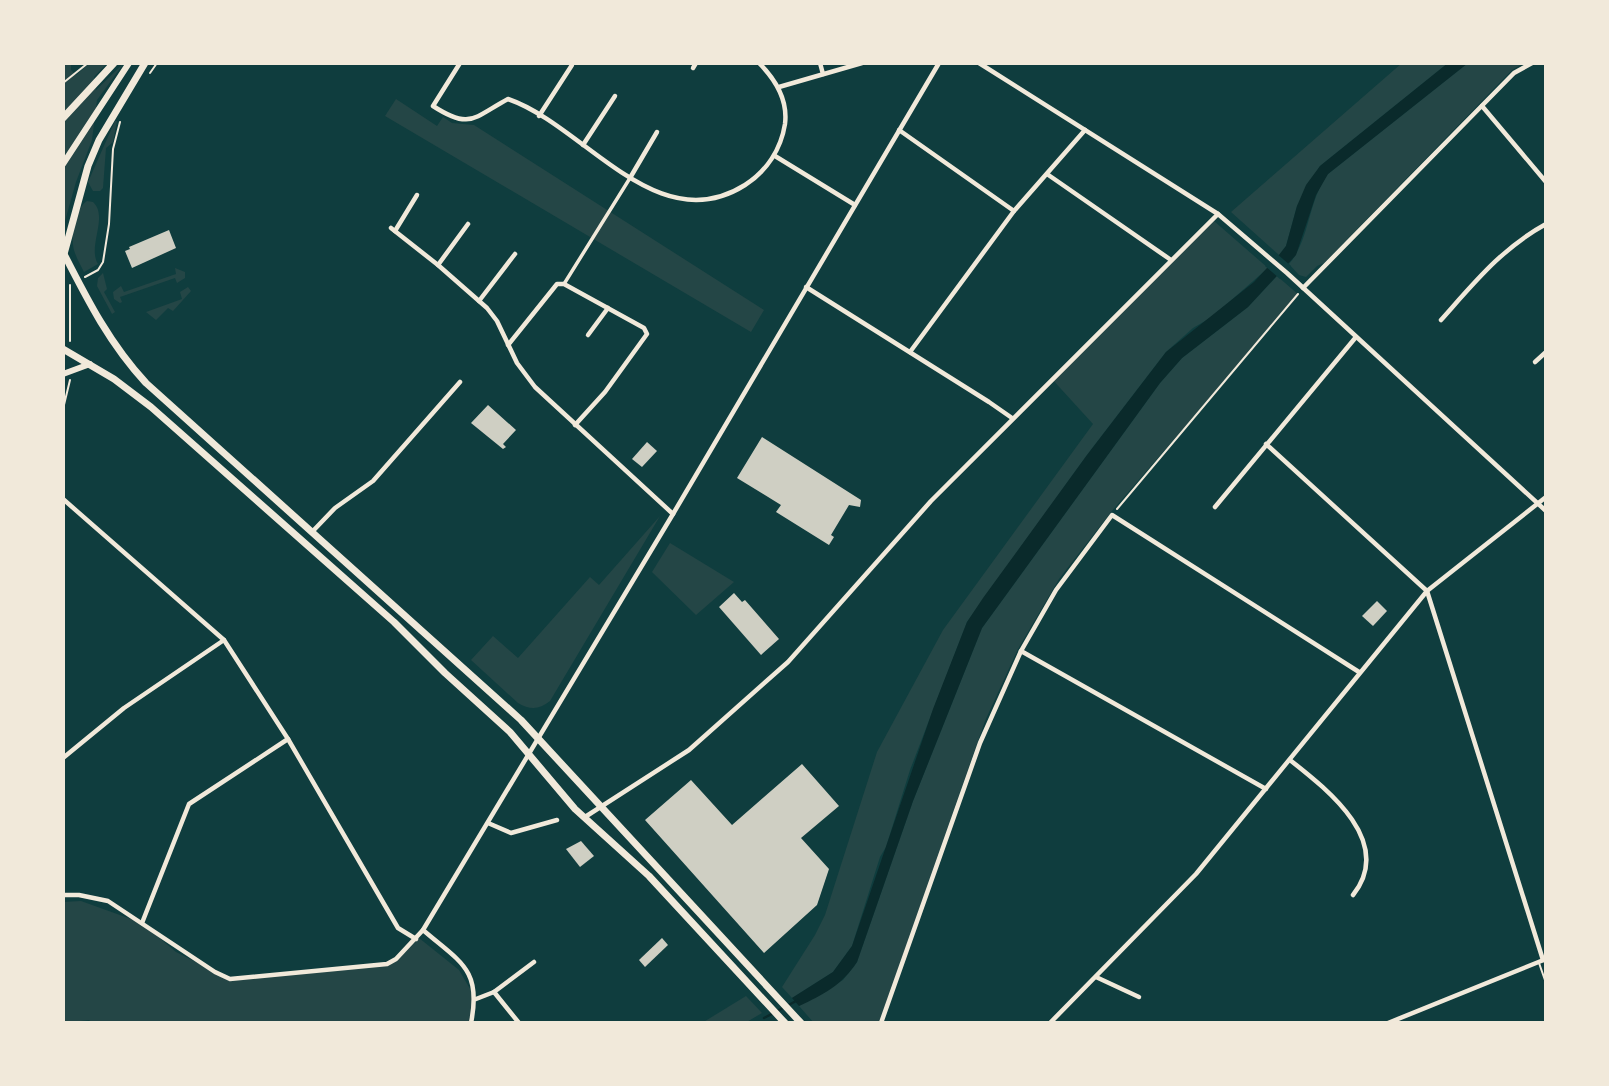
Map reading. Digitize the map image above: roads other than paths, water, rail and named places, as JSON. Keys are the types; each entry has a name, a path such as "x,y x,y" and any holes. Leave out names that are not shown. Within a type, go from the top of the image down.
{"main road":[{"path":"63,118 114,63"},
{"path":"63,164 129,63"},
{"path":"145,63 99,140 88,166 63,255 108,337 130,366 165,401 521,720 799,1021"},
{"path":"65,350 132,392 166,419 374,604 510,732 560,793 649,876 785,1023"},
{"path":"64,373 90,364"}],"street":[{"path":"460,63 433,106 443,112 460,121 471,120 508,99 539,116 630,178 671,197 698,200 728,196 754,179 775,156 783,138 786,118 779,87 759,63"},
{"path":"765,69 768,63"},
{"path":"820,63 823,74"},
{"path":"779,87 862,63"},
{"path":"63,895 79,895 108,901 215,972 230,979 387,964 397,959 423,930 488,823 939,63"},
{"path":"979,63 1218,214 1287,273 1546,511"},
{"path":"1303,288 1514,73 1532,63"},
{"path":"539,116 572,65"},
{"path":"583,145 615,96"},
{"path":"1482,106 1546,182"},
{"path":"899,130 1014,211"},
{"path":"910,352 1014,211 1085,130"},
{"path":"564,284 657,132"},
{"path":"775,156 855,205"},
{"path":"1047,174 1171,260"},
{"path":"416,195 393,230 479,301 497,321 517,363 535,387 673,514"},
{"path":"584,818 689,750 788,662 911,523 1012,418 1218,214"},
{"path":"1441,320 1512,244 1546,224"},
{"path":"438,265 468,225"},
{"path":"479,301 515,254"},
{"path":"508,345 557,284 564,284 644,328 647,334 605,393 575,425"},
{"path":"806,287 1012,418"},
{"path":"588,335 608,308"},
{"path":"1215,507 1356,337"},
{"path":"1535,362 1546,352"},
{"path":"311,533 335,508 373,481 460,382"},
{"path":"1266,443 1427,591 1542,960 1403,1020 1388,1023"},
{"path":"1051,1023 1196,874 1427,591 1546,497"},
{"path":"63,499 224,640 288,739 397,928 416,939"},
{"path":"881,1023 980,743 1021,651 1056,590 1112,515 1359,672"},
{"path":"63,758 124,708 224,640"},
{"path":"1021,651 1266,789"},
{"path":"142,923 189,804 288,739"},
{"path":"1290,760 1313,778 1351,816 1363,841 1368,861 1366,875 1353,895"},
{"path":"488,823 511,833 557,820"},
{"path":"423,930 469,972 476,999 471,1023"},
{"path":"476,999 494,992 534,962"},
{"path":"1096,977 1139,997"},
{"path":"494,992 519,1023"}],"lane":[{"path":"1542,960 1546,983"}],"waterway":[{"path":"764,1018 798,1000"}]}
